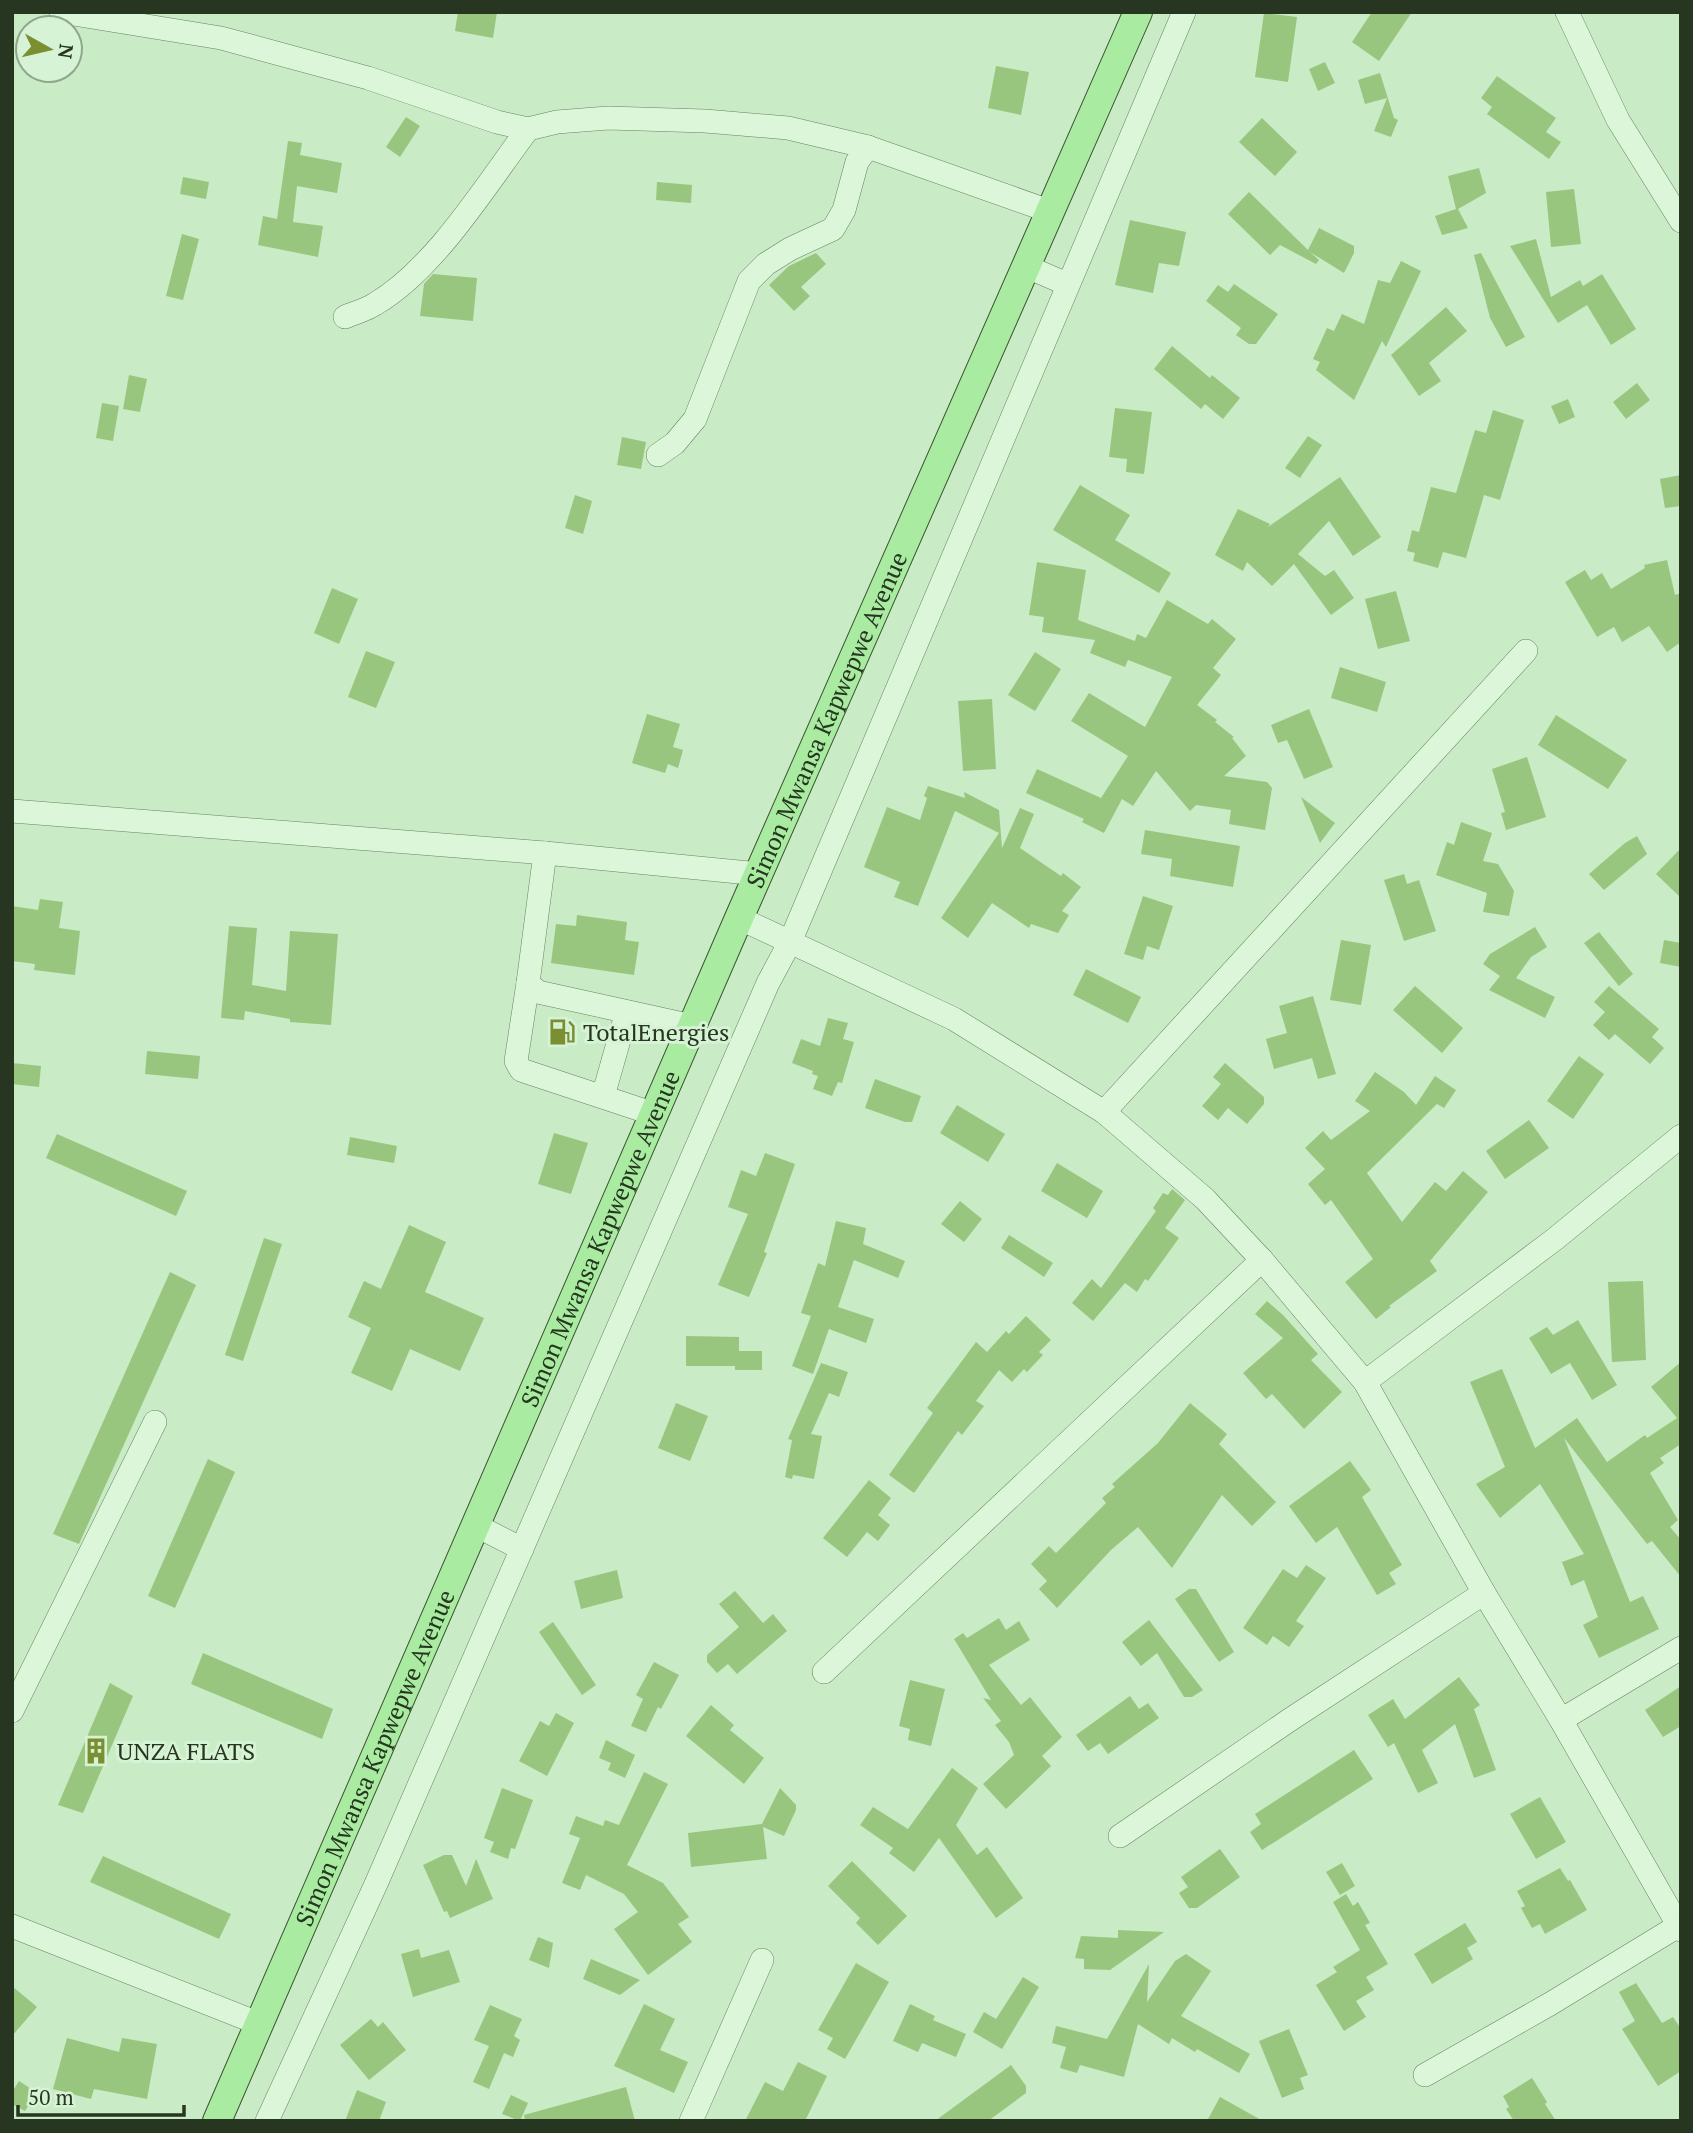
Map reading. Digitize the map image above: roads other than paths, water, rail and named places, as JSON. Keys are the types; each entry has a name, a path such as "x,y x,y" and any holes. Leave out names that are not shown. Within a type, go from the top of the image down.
{"main road":[{"name":"Simon Mwansa Kapwepwe Avenue","path":"217,2121 738,918 1138,12"}],"street":[{"path":"61,12 221,38 368,78 497,122 528,129 557,122 608,118 705,121 788,128 869,148 1049,211"},
{"path":"267,2121 376,1884 768,983 790,942 1184,12"},
{"path":"1567,12 1618,120 1681,221"},
{"path":"345,317 374,305 412,277 469,210 528,129"},
{"path":"658,455 675,443 695,419 749,281 765,264 833,229 844,210 857,162 869,148"},
{"path":"1025,266 1067,284"},
{"path":"1104,1112 1526,651"},
{"path":"12,811 544,853 759,874"},
{"path":"544,853 516,1061 521,1070 654,1114"},
{"path":"738,918 954,1019 1104,1112 1205,1199 1262,1260 1365,1382 1679,1928 1425,2076"},
{"path":"528,983 538,992 692,1026"},
{"path":"603,1096 627,1012"},
{"path":"1365,1382 1555,1239 1681,1136"},
{"path":"824,1672 1262,1260"},
{"path":"13,1707 155,1422"},
{"path":"475,1525 522,1549"},
{"path":"1120,1836 1484,1593"},
{"path":"1561,1720 1681,1648"},
{"path":"12,1926 260,2024"},
{"path":"691,2121 762,1959"}],"place":[{"name":"TotalEnergies","path":"562,1032"},
{"name":"UNZA FLATS","path":"96,1751"}]}
